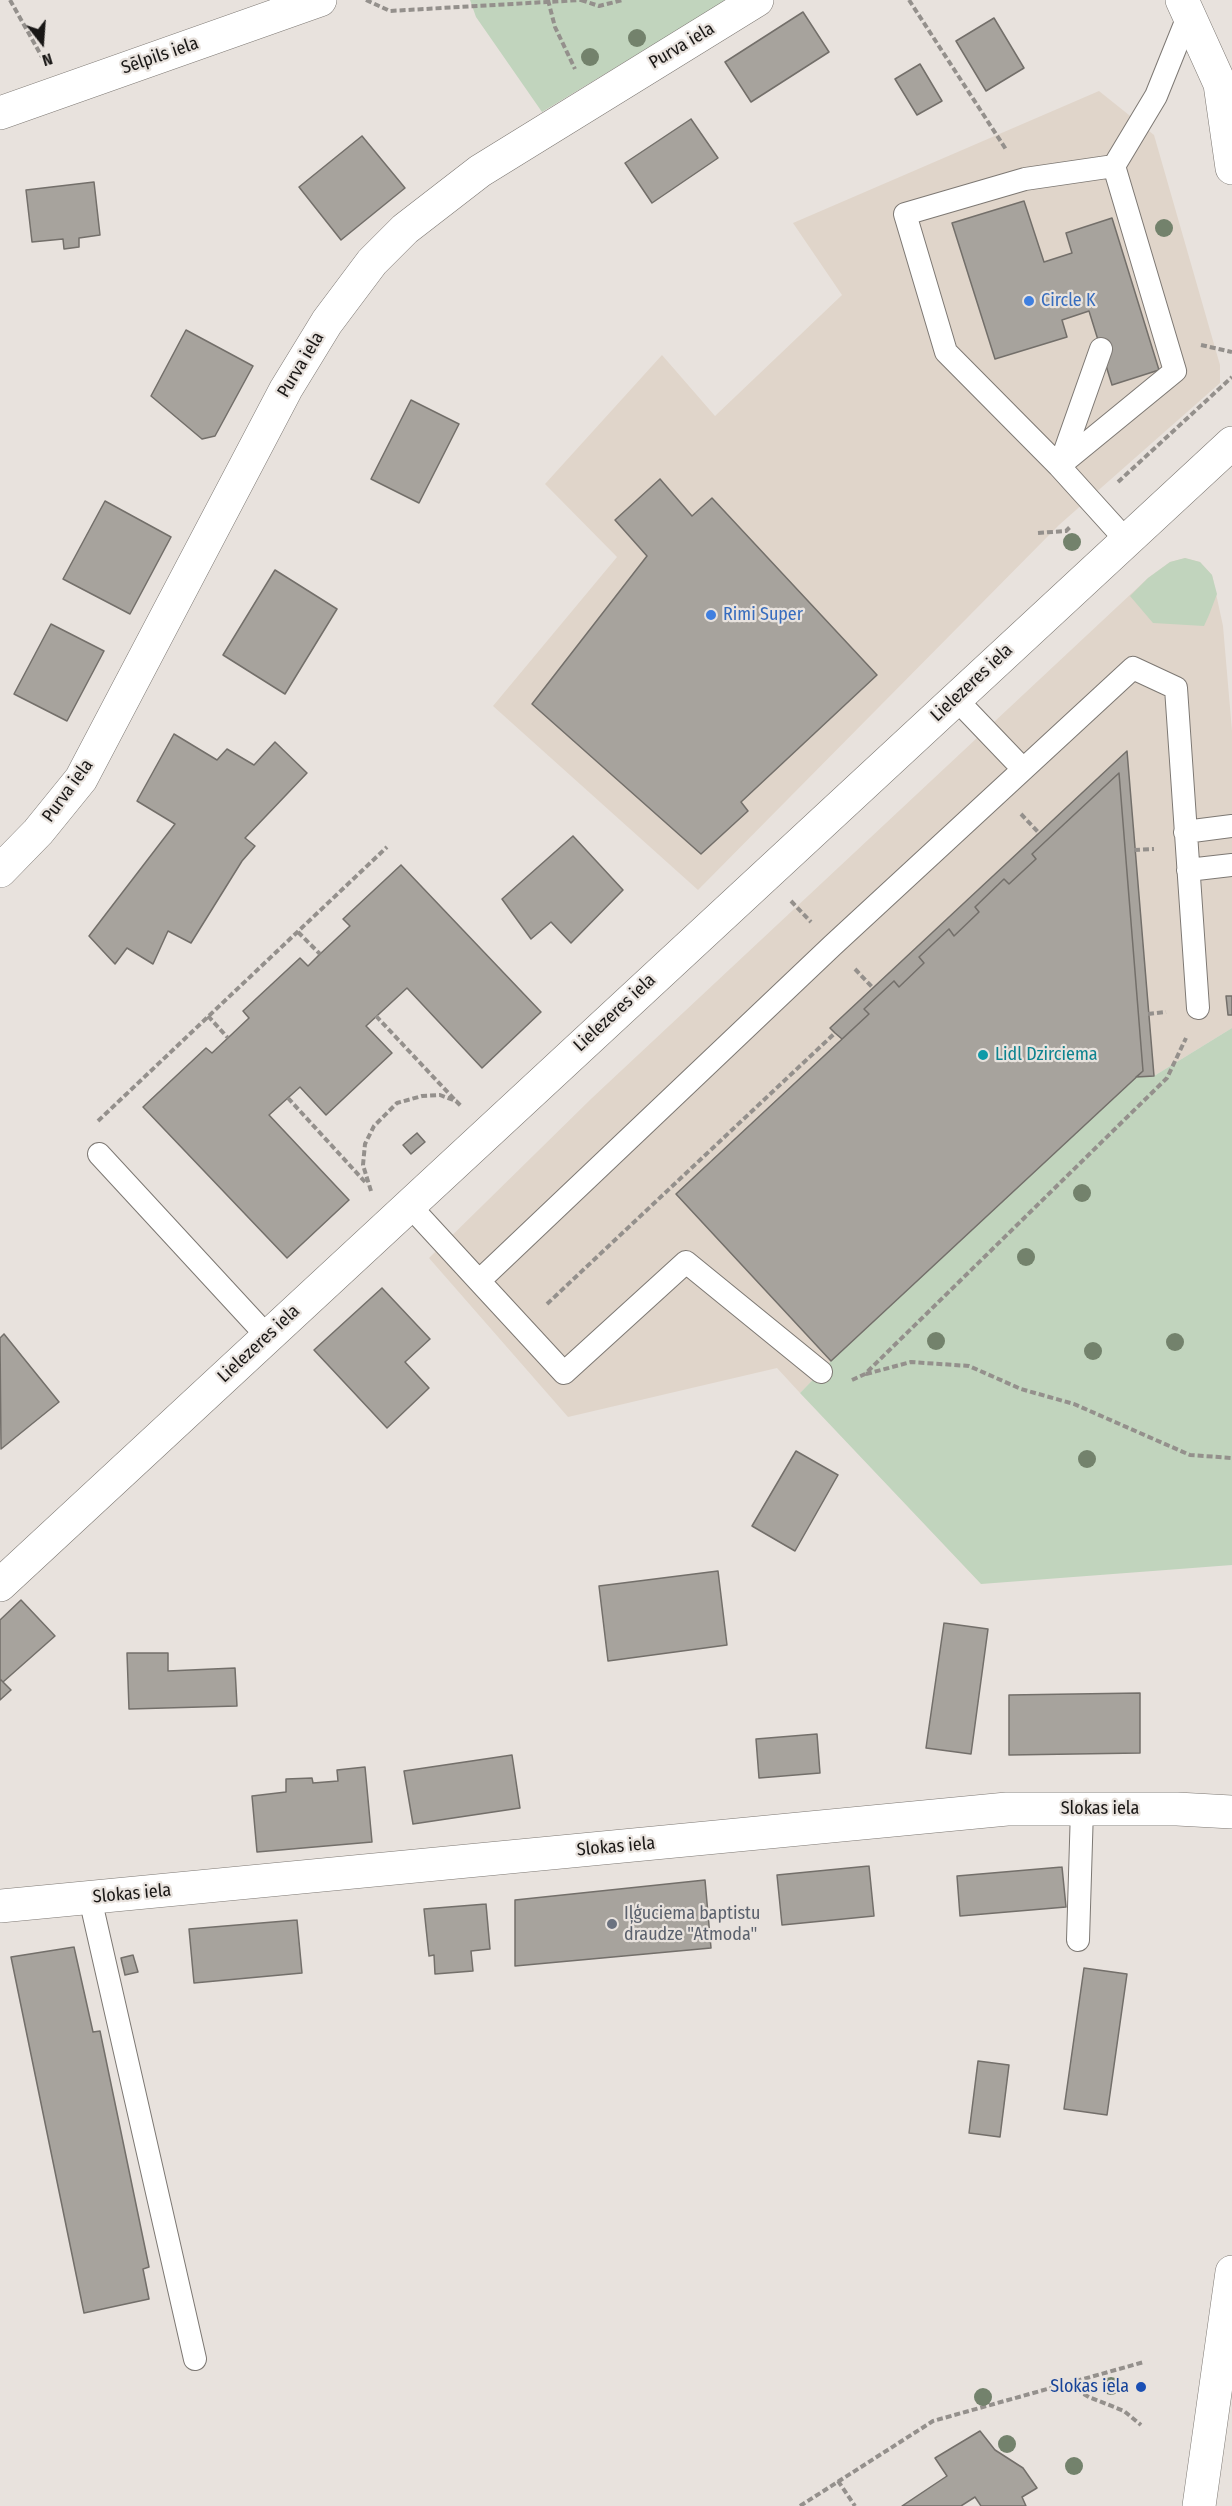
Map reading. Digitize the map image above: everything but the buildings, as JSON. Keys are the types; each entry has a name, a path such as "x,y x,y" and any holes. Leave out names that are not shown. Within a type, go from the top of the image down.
{"street":[{"name":"Sēlpils iela","path":"0,113 320,0"},
{"name":"Purva iela","path":"0,871 38,832 81,779 286,389 327,322 372,262 405,229 480,171 757,0"},
{"path":"1185,7 1226,94 1232,168"},
{"name":"Lielezeres iela","path":"0,1585 1232,443"},
{"name":"Slokas iela","path":"0,1906 1007,1809 1232,1812"},
{"path":"1199,2506 1232,2272"}],"lane":[{"path":"1059,466 1175,371 1114,166 1156,96 1185,7"},
{"path":"1114,166 1025,179 905,214 946,352 1095,503 1126,540"},
{"path":"1134,288 1144,267"},
{"path":"1059,466 1101,349"},
{"path":"479,1281 833,945 1132,668 1176,688 1198,1008"},
{"path":"955,698 1023,769"},
{"path":"1185,832 1232,826"},
{"path":"1188,870 1232,865"},
{"path":"99,1154 267,1336"},
{"path":"401,1212 479,1281 564,1373 686,1262 820,1372"},
{"path":"1078,1940 1082,1809"},
{"path":"90,1898 195,2360"}],"path":[{"path":"10,0 45,62"},
{"path":"366,0 390,11 581,0 599,6 623,0"},
{"path":"909,0 1025,179"},
{"path":"549,1 555,27 590,101"},
{"path":"1095,503 1232,376"},
{"path":"91,1128 387,847"},
{"path":"298,932 320,954"},
{"path":"865,1374 1167,1078 1198,1008"},
{"path":"208,1016 228,1038"},
{"path":"376,1016 487,1132"},
{"path":"542,1309 835,1033"},
{"path":"367,1183 363,1165 365,1144 374,1125 397,1103 422,1096 440,1095 456,1101"},
{"path":"288,1098 367,1183 401,1212"},
{"path":"820,1372 846,1383 865,1374 911,1362 969,1366 1020,1389 1074,1404 1190,1455 1232,1458"},
{"path":"800,2506 933,2421 1144,2362"},
{"path":"1067,2384 1089,2397 1124,2411 1141,2425"},
{"path":"838,2481 855,2506"}],"shaded area":[{"path":"1099,91 1154,135 1220,365 1220,383 1059,525 698,890 493,706 617,557 545,484 662,355 715,416 842,295 793,223"},
{"path":"1185,558 1200,562 1212,575 1223,626 1232,731 1232,1028 1154,1076 1136,1077 831,1361 800,1393 777,1368 568,1417 429,1258 592,1098 1148,578 1170,562"}],"green space":[{"path":"470,0 727,0 542,112 476,17"},
{"path":"1185,558 1200,562 1212,575 1217,594 1204,626 1153,623 1130,596 1148,578 1170,562"},
{"path":"1232,1028 1232,1565 981,1584 800,1393 831,1361 1136,1077 1154,1076"}],"place":[{"name":"Circle K","path":"1029,301"},
{"name":"Rimi Super","path":"711,615"},
{"name":"Lidl Dzirciema","path":"983,1055"},
{"name":"Iļģuciema baptistu draudze \"Atmoda\"","path":"612,1924"},
{"name":"Slokas iela","path":"1141,2387"}]}
